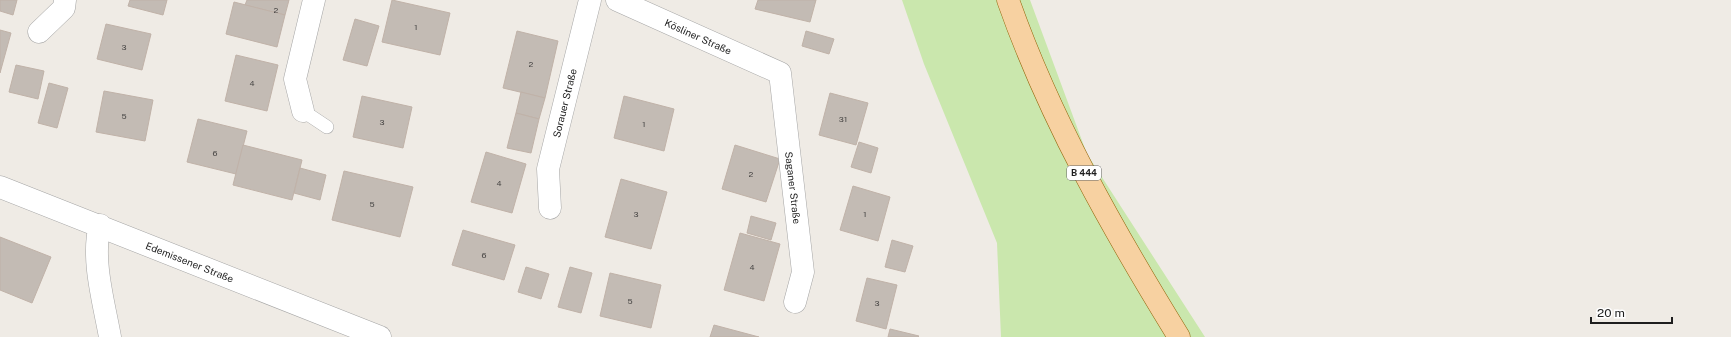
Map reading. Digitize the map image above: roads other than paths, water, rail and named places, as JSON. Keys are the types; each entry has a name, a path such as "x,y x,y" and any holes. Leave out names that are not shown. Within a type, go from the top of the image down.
{"main road":[{"name":"B 444","path":"1008,0 1048,99 1088,181 1132,260 1180,337"}],"street":[{"path":"39,32 64,8 66,0"},
{"path":"303,111 295,79 314,0"},
{"name":"Sorauer Straße","path":"550,208 548,169 590,0"},
{"name":"Kösliner Straße","path":"617,0 780,73"},
{"name":"Saganer Straße","path":"780,73 803,272 795,302"},
{"name":"Edemissener Straße","path":"0,187 100,225 380,337"},
{"path":"100,225 96,239 98,267 110,337"}],"lane":[{"path":"303,111 327,127"}]}
